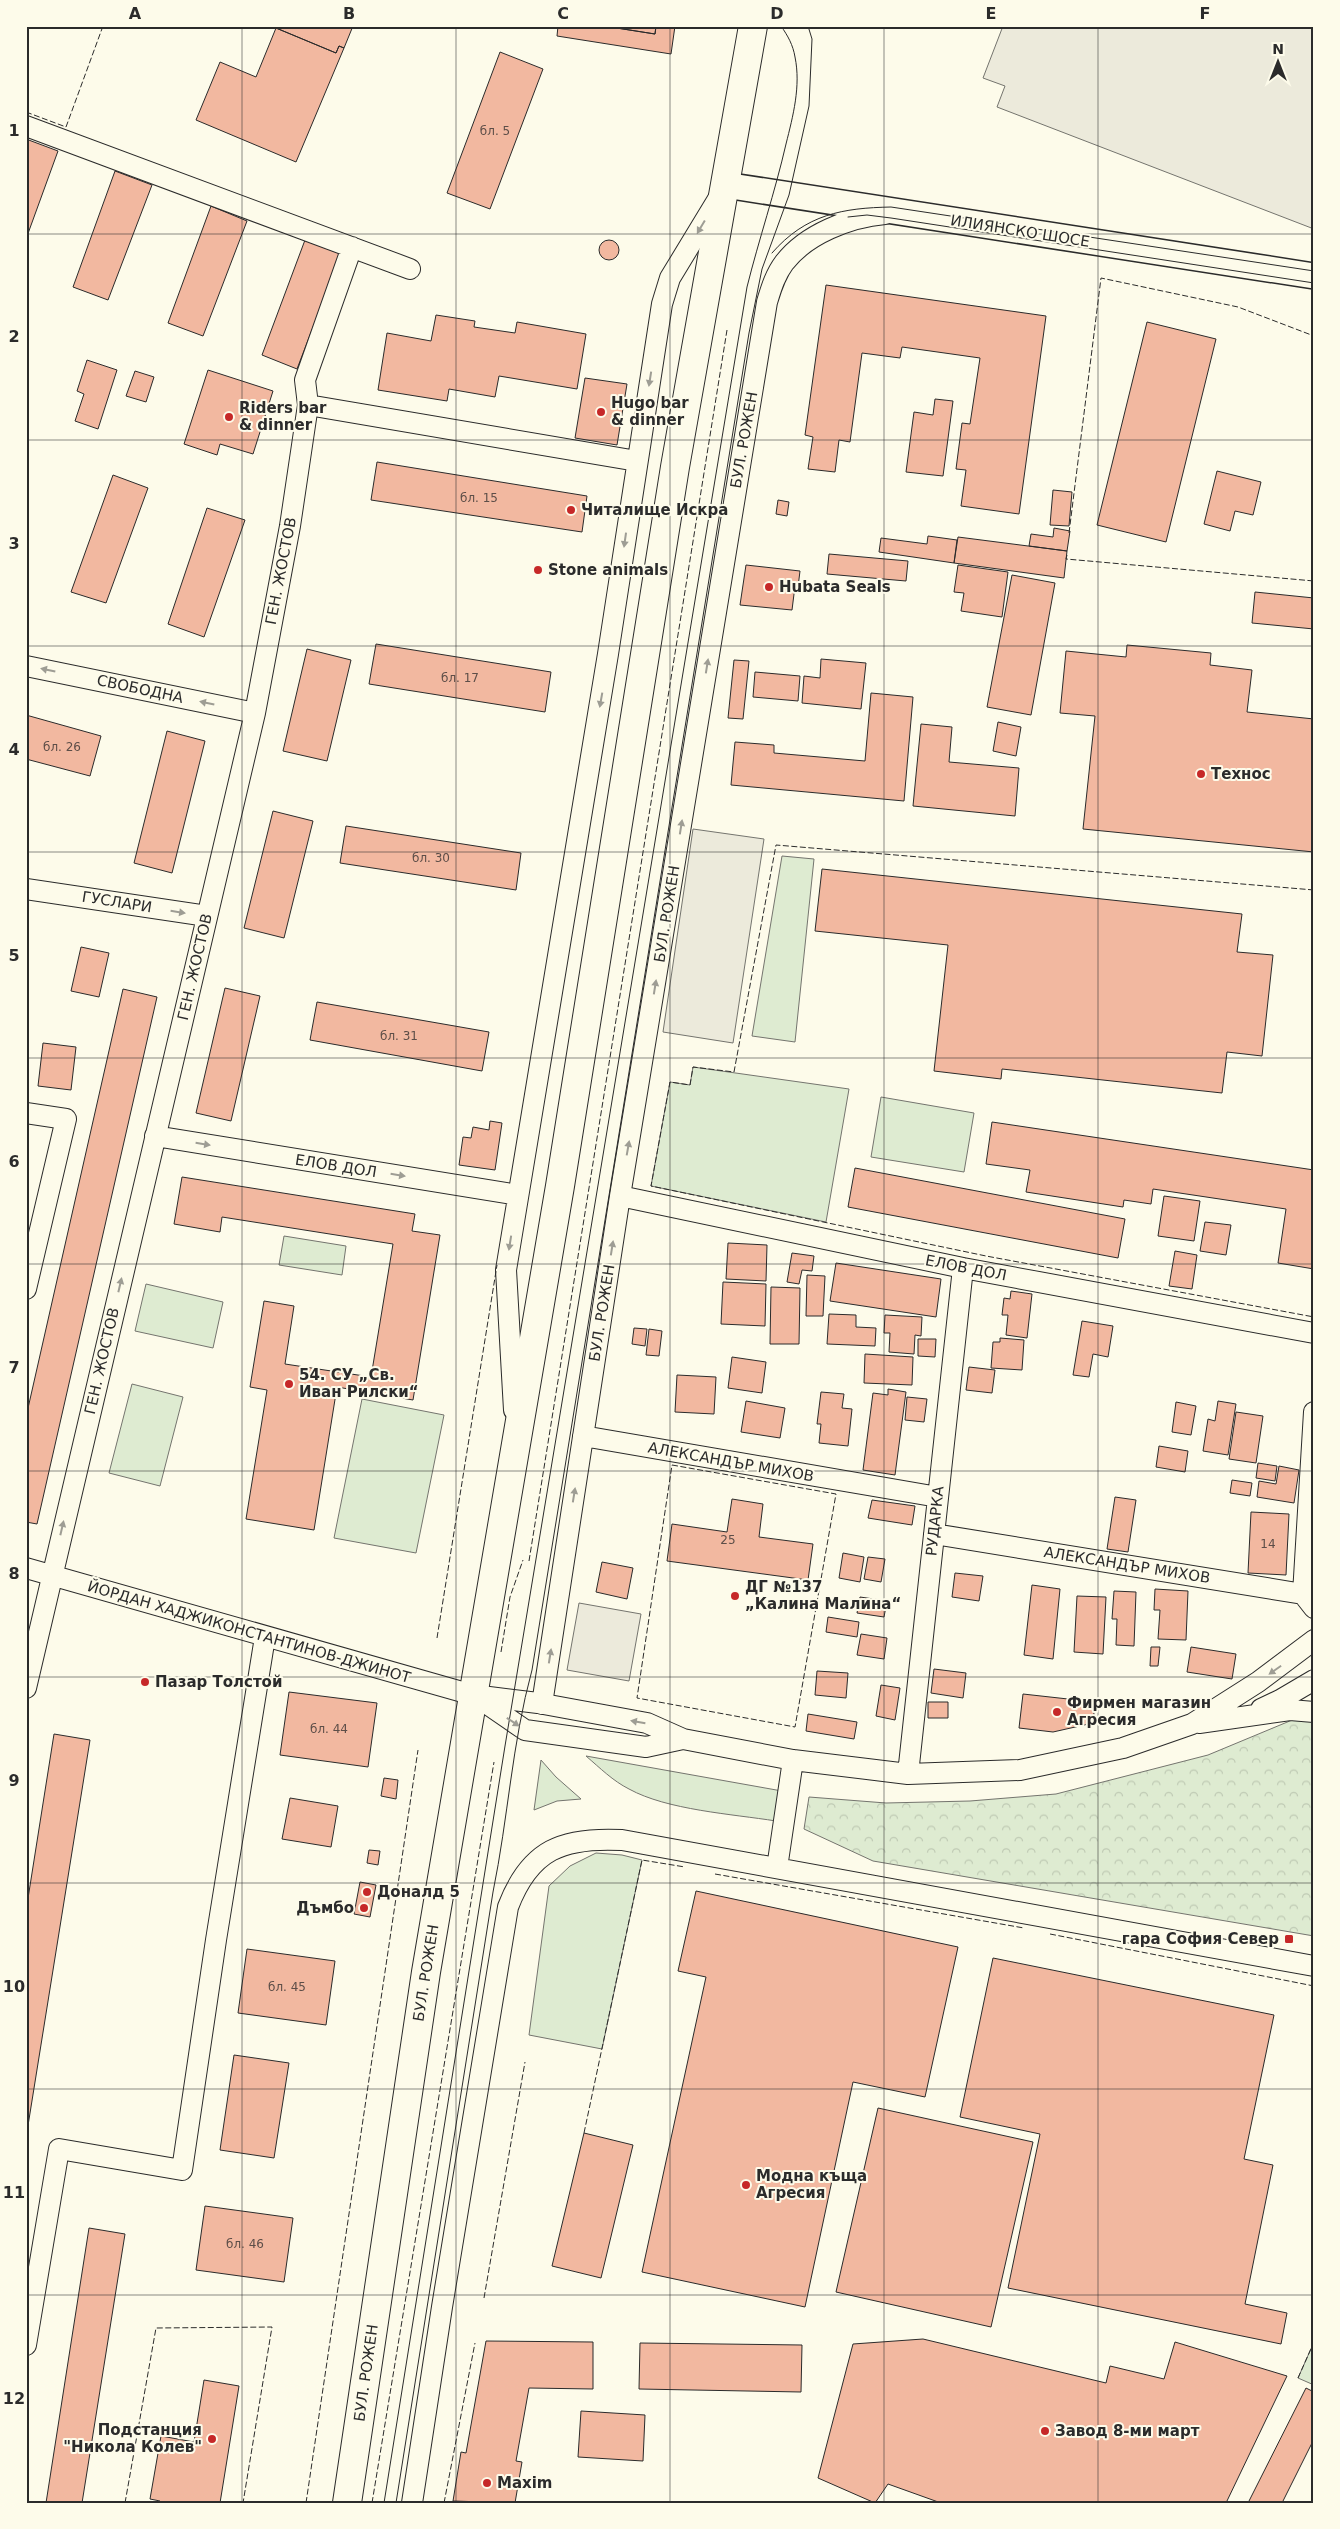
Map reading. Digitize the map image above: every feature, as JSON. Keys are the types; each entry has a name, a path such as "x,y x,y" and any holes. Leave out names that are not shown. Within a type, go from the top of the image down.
{"main road":[{"name":"БУЛ. РОЖЕН","path":"347,2503 426,1972 560,1186 675,467 752,26"}],"street":[{"path":"26,126 410,269"},
{"name":"ИЛИЯНСКО ШОСЕ","path":"725,185 1314,276"},
{"name":"БУЛ. РОЖЕН","path":"516,1445 506,1270 608,654 662,304 670,278 725,185"},
{"name":"БУЛ. РОЖЕН","path":"542,1704 620,1196 767,302 774,281 784,263 814,236 842,223 868,215 907,214"},
{"name":"ГЕН. ЖОСТОВ","path":"26,1688 154,1136 255,713 290,526 308,406 304,380 352,247"},
{"path":"308,406 637,461"},
{"name":"СВОБОДНА","path":"26,666 255,713"},
{"name":"ГУСЛАРИ","path":"26,889 207,916"},
{"path":"26,1113 66,1119 26,1289"},
{"name":"ЕЛОВ ДОЛ","path":"154,1136 518,1195"},
{"name":"ЕЛОВ ДОЛ","path":"620,1196 963,1268 1314,1332"},
{"name":"РУДАРКА","path":"908,1774 963,1268"},
{"path":"1308,1601 1314,1412"},
{"name":"АЛЕКСАНДЪР МИХОВ","path":"583,1436 938,1497"},
{"name":"АЛЕКСАНДЪР МИХОВ","path":"934,1534 1308,1601"},
{"name":"ЙОРДАН ХАДЖИКОНСТАНТИНОВ-ДЖИНОТ","path":"26,1568 265,1637 473,1694"},
{"path":"26,2345 30,2302 59,2149 182,2170 216,1940 265,1637"},
{"path":"1192,1724 1258,1682 1314,1640"},
{"path":"1241,1718 1280,1700 1314,1680"},
{"path":"473,1694 647,1723 683,1739 793,1760 908,1774 1020,1770 1123,1748 1192,1724 1290,1710 1314,1712"},
{"path":"473,1694 525,1730 646,1747 683,1739"},
{"path":"777,1868 793,1760"},
{"path":"412,2503 442,2307 508,1907 517,1884 533,1864 547,1852 594,1838 622,1840 1314,1966"}],"green space":[{"path":"782,856 814,859 795,1042 752,1036"},
{"path":"693,1067 849,1089 826,1222 651,1186 670,1082 690,1085"},
{"path":"881,1097 974,1113 964,1172 871,1157"},
{"path":"284,1236 346,1246 342,1275 279,1265"},
{"path":"146,1284 223,1302 213,1348 135,1331"},
{"path":"132,1384 183,1397 160,1486 109,1473"},
{"path":"362,1399 444,1415 416,1553 334,1538"},
{"path":"1297,1718 1314,1719 1314,1936 873,1861 804,1829 809,1797 886,1803 970,1801 1056,1794 1208,1755"},
{"path":"586,1756 782,1791 776,1821 681,1807 644,1796 617,1782"},
{"path":"541,1760 556,1777 581,1799 557,1801 534,1810"},
{"path":"596,1853 622,1855 642,1860 602,2049 529,2035 549,1886 570,1866"},
{"path":"1314,2342 1314,2385 1298,2378"}],"shaded area":[{"path":"1003,26 1314,26 1314,229 997,107 1005,86 983,78"},
{"path":"693,829 764,839 733,1043 663,1032"},
{"path":"579,1603 641,1614 629,1681 567,1670"}],"building":[{"path":"277,26 353,26 344,48 339,46 336,53 276,28"},
{"path":"558,26 604,26 655,34 656,26 675,26 671,54 557,36"},
{"path":"604,26 656,26 655,34"},
{"path":"276,28 336,53 339,46 344,48 296,162 196,120 220,62 256,77"},
{"path":"500,52 543,69 490,209 447,193"},
{"path":"26,139 58,151 26,239"},
{"path":"115,171 152,185 108,300 73,287"},
{"path":"211,206 247,221 203,336 168,323"},
{"path":"305,240 341,254 297,369 262,355"},
{"path":"605,240 613,240 619,246 619,254 613,260 605,260 599,254 599,246"},
{"path":"826,285 1046,316 1019,514 961,506 966,470 956,469 962,423 970,424 980,358 902,347 900,358 862,353 850,442 839,440 835,472 808,469 813,437 805,435"},
{"path":"436,315 475,321 474,327 515,333 517,322 586,334 577,389 499,376 495,397 449,389 447,401 378,390 387,333 431,341"},
{"path":"1147,322 1216,339 1166,542 1097,525"},
{"path":"87,360 117,370 98,429 75,421 84,394 77,391"},
{"name":"Riders bar & dinner","path":"208,370 273,391 253,454 220,444 217,455 184,444"},
{"path":"135,371 154,377 146,402 126,396"},
{"path":"585,378 627,384 617,445 575,438"},
{"path":"935,399 953,401 943,476 906,472 914,412 933,415"},
{"path":"377,462 587,496 582,532 371,500"},
{"path":"1217,471 1261,482 1253,515 1235,511 1230,531 1204,524"},
{"path":"113,475 148,488 106,603 71,592"},
{"path":"1053,490 1072,492 1069,526 1050,525"},
{"path":"778,500 789,502 787,516 776,514"},
{"path":"207,508 245,520 204,637 168,624"},
{"path":"1054,528 1070,531 1067,551 1029,546 1031,534 1053,537"},
{"path":"928,536 957,540 954,563 879,552 881,538 927,544"},
{"path":"958,537 1067,551 1064,578 954,563"},
{"path":"829,554 908,561 906,581 827,574"},
{"path":"746,565 800,571 798,587 795,586 792,610 740,605"},
{"path":"958,565 1008,572 1002,617 961,611 964,593 954,592"},
{"path":"1012,575 1055,583 1031,715 987,707"},
{"path":"1255,592 1314,598 1314,629 1252,623"},
{"path":"376,644 551,672 545,712 369,684"},
{"name":"Технос","path":"1127,645 1211,653 1210,665 1252,670 1247,712 1314,719 1314,852 1083,829 1095,716 1060,713 1066,651 1126,657"},
{"path":"307,649 351,660 327,761 283,751"},
{"path":"821,659 866,663 861,709 802,703 804,676 820,678"},
{"path":"734,660 749,661 743,719 728,718"},
{"path":"755,672 800,676 798,701 753,697"},
{"path":"871,693 913,697 904,801 731,785 735,742 774,745 774,753 865,761"},
{"path":"26,715 101,736 90,776 26,759"},
{"path":"998,722 1021,727 1016,756 993,751"},
{"path":"921,724 952,727 949,762 1019,768 1015,816 913,806"},
{"path":"167,731 205,741 172,873 134,863"},
{"path":"273,811 313,821 284,938 244,928"},
{"path":"346,826 521,853 516,890 340,863"},
{"path":"822,869 1242,914 1237,952 1273,955 1262,1056 1227,1052 1222,1093 1002,1069 1001,1079 934,1071 948,945 815,931"},
{"path":"81,947 109,953 99,997 71,991"},
{"path":"225,988 260,996 231,1121 196,1113"},
{"path":"123,989 157,997 37,1524 26,1522 26,1417"},
{"path":"317,1002 489,1032 482,1071 310,1040"},
{"path":"43,1043 76,1047 71,1090 38,1086"},
{"path":"490,1121 502,1123 495,1170 459,1165 463,1137 471,1138 473,1127 489,1130"},
{"path":"992,1122 1314,1170 1314,1269 1278,1263 1286,1209 1153,1189 1151,1204 1124,1200 1123,1207 1026,1192 1030,1170 986,1164"},
{"path":"855,1168 1125,1219 1118,1258 848,1207"},
{"path":"182,1177 415,1214 412,1231 440,1235 413,1400 337,1387 314,1530 246,1519 267,1390 250,1387 264,1301 294,1306 285,1364 371,1377 393,1244 222,1217 220,1232 174,1224"},
{"path":"1164,1196 1200,1201 1194,1241 1158,1236"},
{"path":"1205,1222 1231,1225 1226,1255 1200,1251"},
{"path":"728,1243 767,1245 766,1281 726,1279"},
{"path":"1175,1251 1197,1255 1192,1289 1169,1286"},
{"path":"792,1253 814,1256 812,1271 802,1270 799,1284 787,1282"},
{"path":"836,1263 941,1279 936,1317 830,1301"},
{"path":"807,1275 825,1276 823,1316 806,1316"},
{"path":"723,1282 766,1284 765,1326 721,1324"},
{"path":"771,1287 800,1288 799,1344 770,1344"},
{"path":"1011,1291 1032,1294 1027,1338 1006,1335 1008,1315 1002,1315 1004,1298 1010,1299"},
{"path":"829,1314 856,1315 856,1327 876,1328 875,1346 827,1344"},
{"path":"885,1315 922,1317 921,1336 915,1335 914,1354 889,1352 890,1333 884,1333"},
{"path":"1082,1321 1113,1326 1108,1357 1093,1354 1089,1377 1073,1375"},
{"path":"634,1328 647,1329 645,1346 632,1344"},
{"path":"649,1329 662,1331 659,1356 646,1355"},
{"path":"1000,1338 1024,1340 1022,1370 991,1368 993,1342 1000,1342"},
{"path":"918,1339 936,1339 935,1357 918,1356"},
{"path":"865,1354 913,1357 912,1385 864,1383"},
{"path":"732,1357 766,1362 762,1393 728,1388"},
{"path":"969,1367 995,1370 992,1393 966,1390"},
{"path":"677,1375 716,1377 714,1414 675,1412"},
{"path":"888,1389 906,1392 895,1475 863,1470 873,1393 888,1395"},
{"path":"821,1392 844,1394 842,1408 852,1409 848,1446 819,1443 821,1424 817,1424"},
{"path":"907,1397 927,1399 924,1422 905,1420"},
{"path":"746,1401 785,1408 780,1438 741,1432"},
{"path":"1218,1401 1236,1404 1228,1455 1203,1451 1208,1419 1215,1421"},
{"path":"1176,1402 1196,1406 1191,1435 1172,1432"},
{"path":"1236,1412 1263,1416 1256,1463 1229,1459"},
{"path":"1159,1446 1188,1451 1185,1472 1156,1467"},
{"path":"1258,1463 1277,1466 1275,1481 1256,1478"},
{"path":"1279,1466 1299,1470 1294,1503 1257,1497 1259,1481 1276,1484"},
{"path":"1232,1480 1252,1483 1250,1496 1230,1493"},
{"path":"1115,1497 1136,1500 1128,1552 1107,1549"},
{"path":"732,1499 763,1504 759,1537 813,1544 808,1580 667,1561 672,1524 727,1532"},
{"path":"872,1500 915,1506 912,1525 868,1518"},
{"path":"1251,1512 1289,1514 1286,1575 1248,1573"},
{"path":"843,1553 864,1557 860,1582 839,1578"},
{"path":"868,1557 885,1559 881,1582 864,1579"},
{"path":"602,1562 633,1568 627,1599 596,1592"},
{"path":"955,1573 983,1576 979,1601 952,1597"},
{"path":"1032,1585 1060,1589 1053,1659 1024,1655"},
{"path":"1155,1589 1188,1591 1186,1640 1158,1639 1160,1610 1154,1610"},
{"path":"1114,1591 1136,1592 1134,1646 1116,1645 1117,1619 1112,1619"},
{"path":"1077,1596 1106,1597 1103,1654 1074,1652"},
{"path":"860,1597 887,1601 884,1617 857,1613"},
{"path":"828,1617 859,1622 857,1637 826,1632"},
{"path":"861,1634 887,1638 884,1659 857,1655"},
{"path":"1151,1647 1160,1647 1158,1666 1150,1666"},
{"path":"1191,1647 1236,1654 1232,1679 1187,1672"},
{"path":"934,1669 966,1673 963,1698 931,1693"},
{"path":"817,1671 848,1673 846,1698 815,1695"},
{"path":"881,1685 900,1688 895,1720 876,1716"},
{"path":"289,1692 377,1703 368,1767 280,1755"},
{"name":"Фирмен магазин Агресия","path":"1023,1694 1095,1702 1093,1723 1053,1732 1019,1728"},
{"path":"928,1702 948,1702 948,1718 928,1718"},
{"path":"808,1714 857,1722 854,1739 806,1731"},
{"path":"54,1734 90,1740 26,2138 26,1911"},
{"path":"384,1778 398,1780 396,1799 381,1796"},
{"path":"290,1798 338,1806 331,1847 282,1839"},
{"path":"369,1850 380,1851 378,1865 367,1863"},
{"path":"360,1882 376,1885 370,1917 354,1914"},
{"name":"Модна къща Агресия","path":"696,1891 958,1947 925,2097 853,2082 805,2307 642,2272 706,1977 678,1971"},
{"path":"247,1949 335,1961 326,2025 238,2013"},
{"path":"993,1958 1274,2015 1244,2159 1273,2165 1245,2304 1287,2313 1281,2344 1008,2288 1040,2134 960,2117"},
{"path":"234,2055 289,2063 274,2158 220,2150"},
{"path":"878,2108 1033,2142 991,2327 836,2292"},
{"path":"584,2133 633,2145 601,2278 552,2266"},
{"path":"205,2206 293,2218 284,2282 196,2270"},
{"path":"89,2228 125,2234 82,2503 46,2503"},
{"name":"Завод 8-ми март","path":"923,2339 1106,2383 1110,2366 1164,2379 1175,2342 1287,2376 1226,2503 941,2503 888,2484 875,2503 818,2478 853,2344"},
{"path":"486,2341 593,2342 593,2389 529,2388 516,2461 522,2462 515,2503 453,2501 461,2452 466,2453"},
{"path":"640,2343 802,2345 801,2392 639,2389"},
{"name":"Подстанция \"Никола Колев\"","path":"204,2380 239,2386 220,2503 160,2503 160,2501 150,2499 161,2436 194,2442"},
{"path":"1306,2388 1314,2392 1314,2439 1282,2503 1248,2503"},
{"path":"581,2411 645,2415 643,2461 578,2457"}],"tram line":[{"path":"384,2503 505,1746 747,287 782,162 797,90 797,68 793,48 781,26"},
{"path":"396,2503 515,1753 532,1670 749,333 762,269 789,195 809,106 812,39 808,26"},
{"path":"772,253 798,230 826,216 857,209 891,207 1314,271"},
{"path":"848,217 867,215 891,218 1314,283"}],"fence":[{"path":"26,112 66,127 103,26"},
{"path":"1069,533 1101,278 1238,307 1314,336"},
{"path":"529,1561 727,330"},
{"path":"1067,555 1066,559 1314,581"},
{"path":"1314,890 776,845 734,1072 693,1067 690,1085 670,1082 651,1186 986,1256 1314,1317"},
{"path":"437,1638 497,1265"},
{"path":"672,1465 836,1494 795,1727 637,1698 672,1465"},
{"path":"501,1652 510,1597 523,1560"},
{"path":"306,2503 418,1750"},
{"path":"372,2503 494,1762"},
{"path":"584,2133 642,1860 685,1867"},
{"path":"715,1874 1024,1928"},
{"path":"1050,1934 1314,1986"},
{"path":"484,2298 525,2062"},
{"path":"125,2503 156,2328 272,2327 243,2503"},
{"path":"1298,2378 1314,2342"},
{"path":"444,2503 475,2343"}],"place":[{"name":"Hugo bar & dinner","path":"601,412"},
{"name":"Riders bar & dinner","path":"229,417"},
{"name":"Читалище Искра","path":"571,510"},
{"name":"Stone animals","path":"538,570"},
{"name":"Hubata Seals","path":"769,587"},
{"name":"Технос","path":"1201,774"},
{"name":"54. СУ „Св. Иван Рилски“","path":"289,1384"},
{"name":"ДГ №137 „Калина Малина“","path":"735,1596"},
{"name":"Пазар Толстой","path":"145,1682"},
{"name":"Фирмен магазин Агресия","path":"1057,1712"},
{"name":"Доналд 5","path":"367,1892"},
{"name":"Дъмбо","path":"364,1908"},
{"name":"гара София Север","path":"1289,1939"},
{"name":"Модна къща Агресия","path":"746,2185"},
{"name":"Завод 8-ми март","path":"1045,2431"},
{"name":"Подстанция \"Никола Колев\"","path":"212,2439"},
{"name":"Maxim","path":"487,2483"}]}
